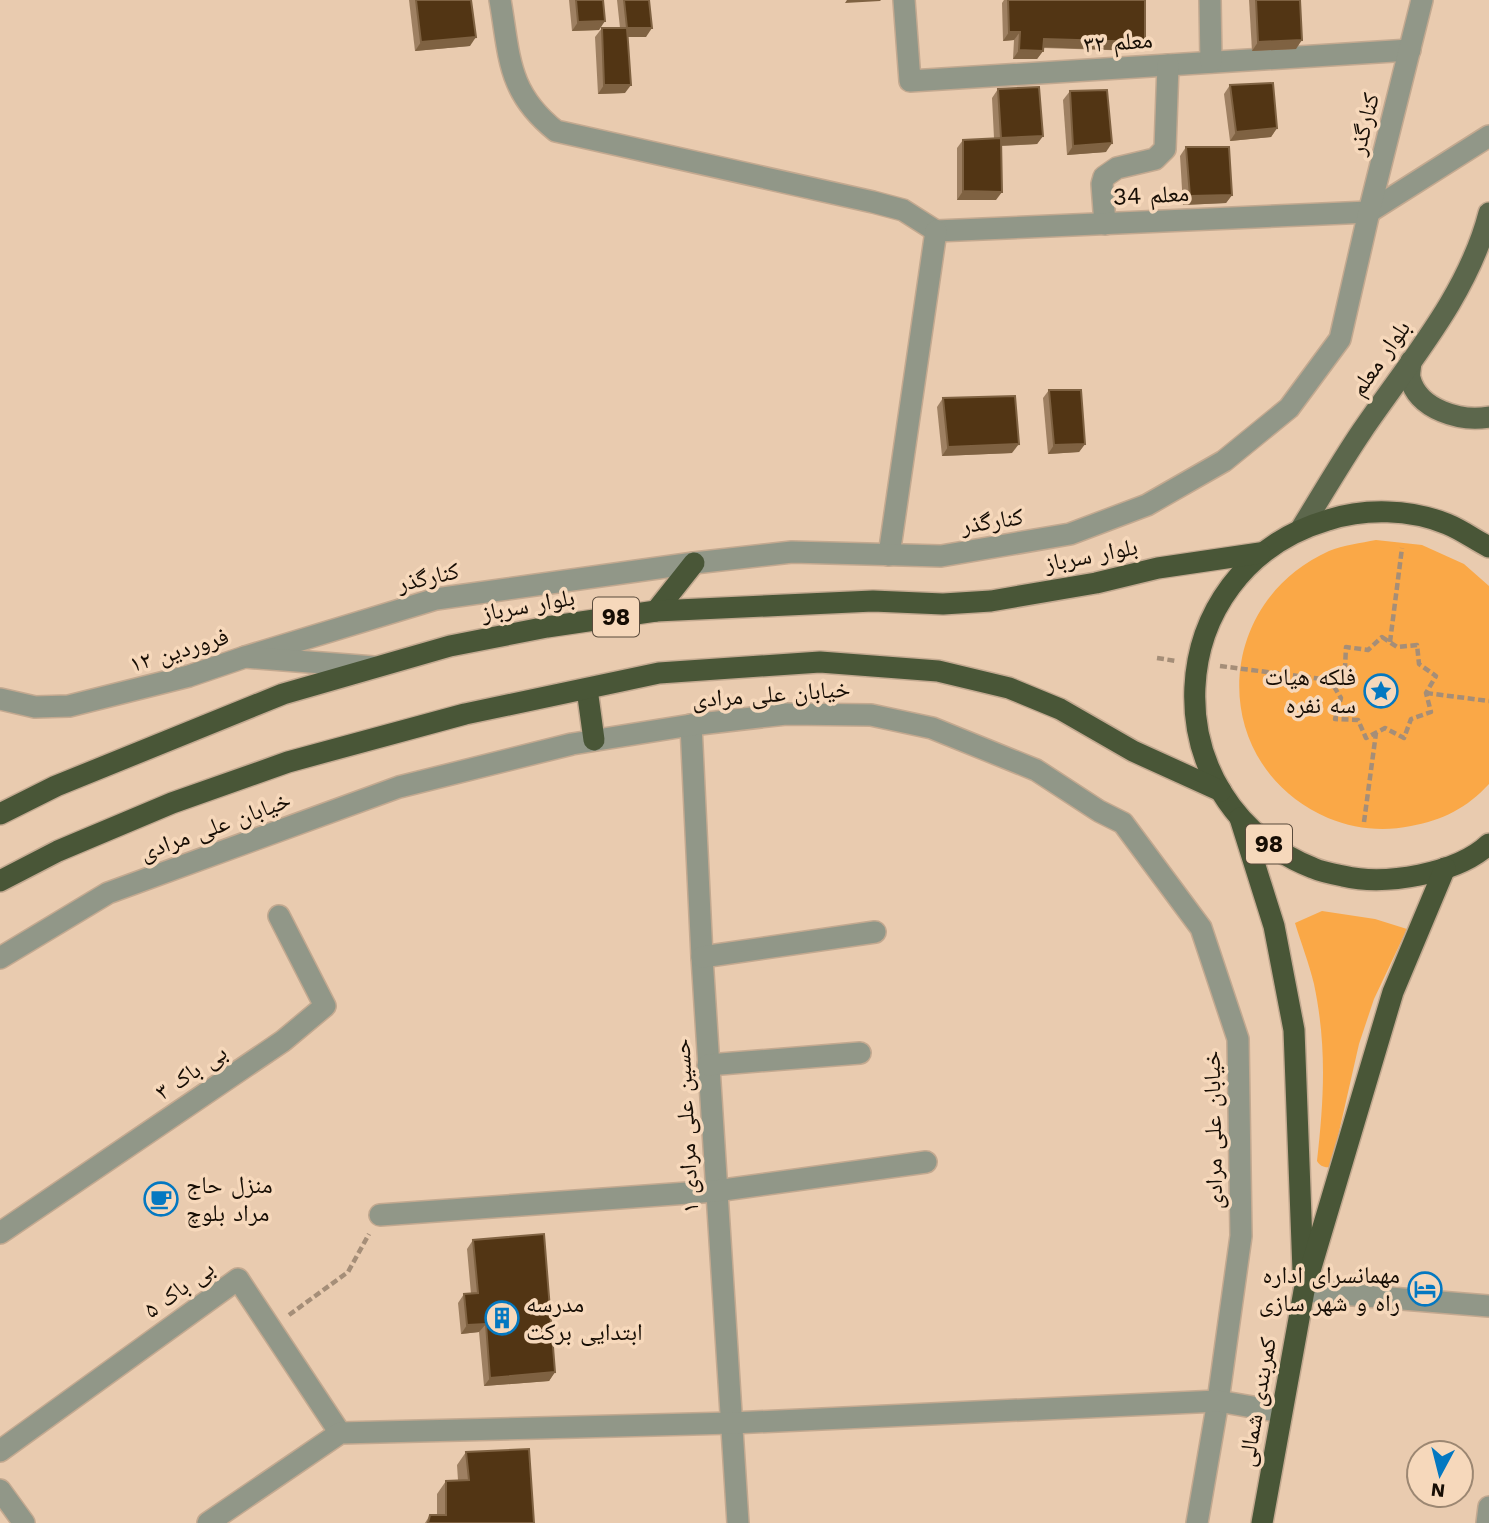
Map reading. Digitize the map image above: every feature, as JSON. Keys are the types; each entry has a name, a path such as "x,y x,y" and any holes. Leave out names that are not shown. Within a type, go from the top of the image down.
{"highway":[{"name":"98","path":"1488,846 1445,868 1402,879 1357,879 1324,872 1274,848 1240,818 1212,778 1197,731 1193,681 1204,633 1226,590 1260,553 1302,527 1349,513 1399,512 1447,524 1489,547"},
{"name":"بلوار سرباز","path":"0,814 56,786 283,694 450,646 547,627 656,611 873,601 943,604 991,601 1096,583 1158,568 1260,553"},
{"path":"656,611 694,563"},
{"path":"0,881 58,850 159,809 288,762 465,714 659,673 820,662 938,671 1009,688 1059,709 1133,751 1221,790"},
{"path":"587,689 594,740"},
{"path":"1240,818 1273,926 1294,1030 1304,1291"},
{"path":"1304,1291 1394,992 1445,868"},
{"name":"کمربندی شمالی","path":"1262,1523 1304,1291"}],"main road":[{"name":"بلوار معلم","path":"1302,527 1360,433 1411,361 1470,268 1489,213"},
{"path":"1411,361 1410,378 1421,397 1430,404 1440,411 1462,418 1489,417"}],"street":[{"path":"500,0 513,79 536,116 556,131 873,202 903,211 936,231 889,555"},
{"name":"معلم ۳۲","path":"904,0 910,81 1410,50"},
{"path":"1210,0 1211,62"},
{"name":"کنارگذر","path":"245,657 436,599 792,552 941,556 1070,534 1147,505 1224,461 1289,408 1340,340 1422,0"},
{"path":"1105,224 1102,184 1104,177 1117,168 1154,159 1165,149 1168,65"},
{"path":"1369,212 1489,136"},
{"name":"معلم 34","path":"936,231 1369,212"},
{"name":"۱۲ فروردین","path":"0,699 35,707 69,706 189,676 245,657 376,668"},
{"name":"خیابان علی مرادی","path":"0,958 108,893 399,787 594,740 786,714 871,715 920,726 987,749 1036,770 1123,823 1201,928 1238,1039 1241,1236 1218,1401 1197,1523"},
{"name":"حسین علی مرادی ۱","path":"691,725 708,1065 738,1523"},
{"name":"بی باک ۳","path":"0,1234 283,1041 325,1006 279,916"},
{"path":"702,957 875,932"},
{"path":"708,1065 860,1053"},
{"path":"380,1215 716,1191 926,1162"},
{"name":"بی باک ۵","path":"0,1451 238,1279 340,1433"},
{"path":"1304,1291 1489,1306"},
{"path":"208,1523 340,1433 732,1423 1218,1401 1281,1412"},
{"path":"0,1490 24,1523"},
{"path":"1487,1523 1489,1507"}],"path":[{"path":"1390,642 1402,548"},
{"path":"1157,658 1330,681 1345,668 1346,647 1368,650 1382,636 1396,647 1417,645 1419,664 1436,676 1426,693 1431,712 1411,719 1404,738 1385,728 1366,738 1358,720 1335,719 1341,698 1330,681"},
{"path":"1426,693 1489,701"},
{"path":"1364,822 1376,733"},
{"path":"271,1328 348,1272 380,1215"}],"shaded area":[{"path":"1376,540 1422,545 1464,564 1489,586 1489,784 1472,800 1444,816 1390,829 1359,827 1338,822 1289,794 1261,762 1244,725 1239,685 1245,645 1262,608 1290,576 1329,551"},
{"path":"1322,911 1375,919 1407,929 1374,999 1359,1044 1331,1167 1322,1166 1317,1161 1323,1072 1321,1029 1312,976 1295,923"}],"building":[{"path":"416,0 471,0 476,37 421,42"},
{"path":"576,0 603,0 605,21 578,22"},
{"path":"624,0 649,0 652,28 627,28"},
{"path":"1008,0 1145,0 1145,42 1044,39 1043,51 1019,50 1020,32 1009,32"},
{"path":"1256,0 1300,0 1302,40 1258,42"},
{"path":"602,28 627,28 631,85 604,85"},
{"path":"1273,83 1277,128 1236,132 1230,85"},
{"path":"1039,87 1043,136 1001,138 998,89"},
{"path":"1107,90 1112,143 1073,146 1070,91"},
{"path":"1001,138 1002,192 963,191 963,140"},
{"path":"1186,147 1229,147 1232,195 1190,196"},
{"path":"1049,390 1081,390 1085,444 1054,445"},
{"path":"1015,396 1019,444 948,447 943,398"},
{"name":"مدرسه ابتدایی برکت","path":"544,1234 555,1372 490,1378 486,1324 467,1325 464,1294 478,1293 473,1240"},
{"path":"529,1449 534,1523 428,1523 430,1515 446,1515 446,1481 469,1480 466,1452"}],"place":[{"name":"فلکه هیات سه نفره","path":"1381,691"},
{"name":"منزل حاج مراد بلوچ","path":"161,1199"},
{"name":"مهمانسراى اداره راه و شهر سازى","path":"1425,1289"},
{"name":"مدرسه ابتدایی برکت","path":"502,1318"}]}
